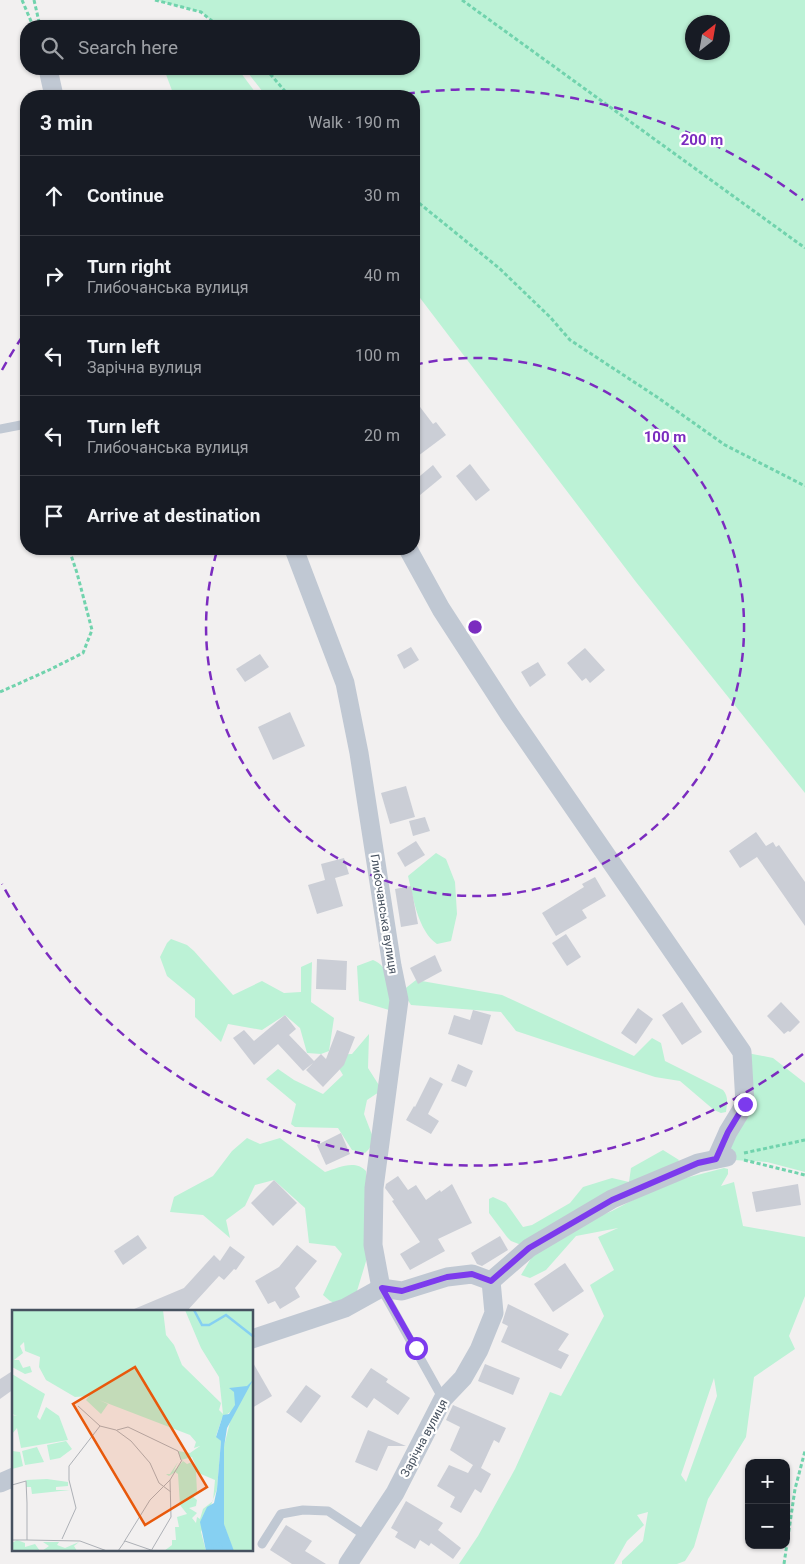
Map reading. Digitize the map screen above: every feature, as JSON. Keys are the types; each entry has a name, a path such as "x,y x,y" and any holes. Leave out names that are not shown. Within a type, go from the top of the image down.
{"street":[{"path":"49,75 53,90"},
{"name":"Глибочанська вулиця","path":"296,555 344,683 359,753 399,1000 374,1188 373,1245 382,1288"},
{"path":"254,1338 346,1308 382,1288 402,1291 447,1277 472,1274 491,1281 529,1248 612,1200 698,1163 722,1158 728,1132 745,1104 742,1052 509,714 441,609 411,555"},
{"name":"Зарічна вулиця","path":"348,1564 395,1493 443,1399 463,1378 479,1350 494,1313 491,1281"},
{"path":"0,1483 12,1478"}],"lane":[{"path":"0,429 20,425"},
{"path":"382,1288 443,1399"},
{"path":"262,1544 281,1514 303,1510 328,1511 366,1536"}],"path":[{"path":"22,0 30,20"},
{"path":"34,0 39,20"},
{"path":"155,0 202,12 211,20"},
{"path":"462,0 805,248"},
{"path":"271,75 284,90"},
{"path":"420,204 499,268 550,317 570,340 658,397 724,445 805,486"},
{"path":"0,692 83,653 92,630 71,555"},
{"path":"722,1158 805,1140"},
{"path":"722,1158 805,1175"},
{"path":"784,1564 795,1489 805,1451"}],"green space":[{"path":"155,0 805,0 805,793 636,582 420,298 420,90 261,90 250,75 420,75 420,20 211,20 201,12"},
{"path":"166,75 242,75 254,90 172,90"},
{"path":"436,853 446,859 455,882 457,914 451,941 437,944 425,931 421,922 414,903 408,876"},
{"path":"171,939 187,945 194,951 233,995 262,981 284,993 301,992 301,967 312,962 311,1002 334,1018 329,1051 321,1054 307,1053 300,1028 285,1015 262,1030 228,1024 221,1042 195,1017 195,999 167,976 160,957"},
{"path":"373,960 383,967 399,1000 389,1010 359,1001 357,966"},
{"path":"416,980 502,995 634,1056 652,1038 661,1043 665,1061 723,1090 727,1098 726,1112 721,1113 714,1110 680,1081 655,1077 516,1031 501,1012 411,1005 402,991"},
{"path":"369,1034 368,1068 382,1090 367,1100 364,1114 374,1140 369,1149 365,1153 352,1150 338,1128 295,1127 291,1124 296,1104 266,1079 278,1069 294,1080 323,1094 343,1075 331,1055 352,1054"},
{"path":"742,1052 773,1058 805,1083 805,1172 767,1162 716,1159 745,1104"},
{"path":"247,1138 260,1144 280,1138 325,1172 352,1165 362,1167 366,1171 367,1258 357,1291 339,1305 323,1295 342,1254 335,1246 309,1243 305,1208 274,1180 255,1185 245,1206 226,1220 230,1238 203,1215 170,1212 174,1197 213,1176 232,1151"},
{"path":"663,1150 679,1160 672,1171 529,1248 511,1241 489,1213 489,1199 493,1197 506,1203 523,1227 532,1225 570,1203 583,1187 612,1178 629,1182 631,1168"},
{"path":"724,1168 728,1169 728,1174 721,1186 734,1182 743,1226 805,1237 805,1296 789,1336 795,1349 754,1377 746,1437 708,1499 694,1547 685,1561 677,1564 622,1564 622,1561 643,1541 648,1512 637,1515 644,1525 627,1541 614,1564 459,1564 478,1536 515,1469 550,1392 561,1396 604,1316 590,1285 614,1270 598,1237 618,1228 576,1236 546,1270 530,1278 521,1275 536,1250 577,1225 612,1211 663,1184","holes":["714,1378 717,1396 686,1482 681,1475"]}],"building":[{"path":"420,407 433,424 436,422 446,435 420,454"},
{"path":"470,464 490,490 476,501 456,476"},
{"path":"433,465 442,477 420,495 420,476"},
{"path":"411,647 419,660 404,669 397,655"},
{"path":"585,648 605,670 590,683 586,678 582,681 567,663"},
{"path":"260,654 269,667 245,682 236,669"},
{"path":"538,662 546,675 530,687 521,672"},
{"path":"290,712 305,746 273,760 258,727"},
{"path":"406,786 415,817 390,824 381,793"},
{"path":"425,817 430,831 413,836 409,821"},
{"path":"756,832 766,846 773,842 776,847 779,845 805,882 805,926 757,857 740,868 729,851"},
{"path":"416,841 425,855 405,867 397,853"},
{"path":"344,858 349,874 335,878 343,906 317,914 308,885 325,880 321,864"},
{"path":"595,877 606,896 582,910 587,918 556,936 542,913 584,887 582,884"},
{"path":"411,886 418,924 401,927 395,889"},
{"path":"566,934 581,957 567,966 552,943"},
{"path":"435,955 442,971 418,984 410,968"},
{"path":"317,959 347,961 346,990 316,989"},
{"path":"682,1002 702,1032 682,1045 662,1015"},
{"path":"781,1002 800,1022 790,1032 788,1031 784,1034 767,1016"},
{"path":"638,1008 653,1019 636,1044 621,1033"},
{"path":"473,1010 491,1015 482,1045 448,1034 454,1015 470,1020"},
{"path":"285,1015 296,1029 289,1035 314,1061 321,1054 326,1059 337,1030 355,1037 344,1065 323,1087 306,1070 313,1063 303,1071 278,1044 254,1065 233,1038 244,1030 254,1041"},
{"path":"458,1064 473,1071 466,1087 451,1081"},
{"path":"430,1077 443,1084 428,1114 439,1121 431,1134 406,1120 415,1107"},
{"path":"341,1133 350,1154 326,1165 317,1145"},
{"path":"398,1176 408,1190 416,1185 426,1200 452,1184 472,1223 438,1239 445,1251 410,1270 400,1254 420,1242 385,1188 386,1184"},
{"path":"274,1180 297,1203 273,1226 251,1203"},
{"path":"798,1184 801,1205 756,1212 752,1192"},
{"path":"138,1235 147,1248 123,1265 114,1251"},
{"path":"500,1236 508,1250 482,1266 477,1264 471,1253"},
{"path":"297,1245 317,1261 295,1288 300,1297 280,1309 275,1301 268,1304 255,1281 279,1267"},
{"path":"230,1246 245,1257 236,1270 234,1269 224,1280 219,1276 188,1310 132,1310 184,1288 214,1255 220,1261"},
{"path":"565,1263 584,1291 553,1312 534,1284"},
{"path":"508,1304 569,1334 558,1350 569,1355 561,1369 501,1342 508,1326 502,1323"},
{"path":"254,1364 272,1396 254,1407"},
{"path":"485,1364 520,1378 513,1395 478,1381"},
{"path":"371,1368 388,1379 386,1382 410,1398 398,1415 374,1398 367,1408 351,1397"},
{"path":"12,1371 12,1390 0,1399 0,1379"},
{"path":"306,1385 321,1396 301,1423 286,1412"},
{"path":"453,1405 506,1428 499,1443 494,1440 481,1468 491,1474 481,1493 475,1489 461,1513 450,1507 455,1497 437,1486 449,1465 468,1473 473,1465 450,1450 460,1427 446,1420"},
{"path":"368,1430 406,1446 388,1446 377,1471 355,1462"},
{"path":"406,1501 443,1523 438,1530 461,1548 453,1559 431,1543 429,1546 420,1540 415,1549 395,1537 398,1532 391,1528"},
{"path":"286,1525 312,1541 305,1551 326,1564 292,1564 270,1550"}],"route":[{"path":"416,1348 382,1288 402,1291 447,1277 472,1274 491,1281 529,1248 612,1200 698,1163 716,1159 728,1132 745,1104"}]}
